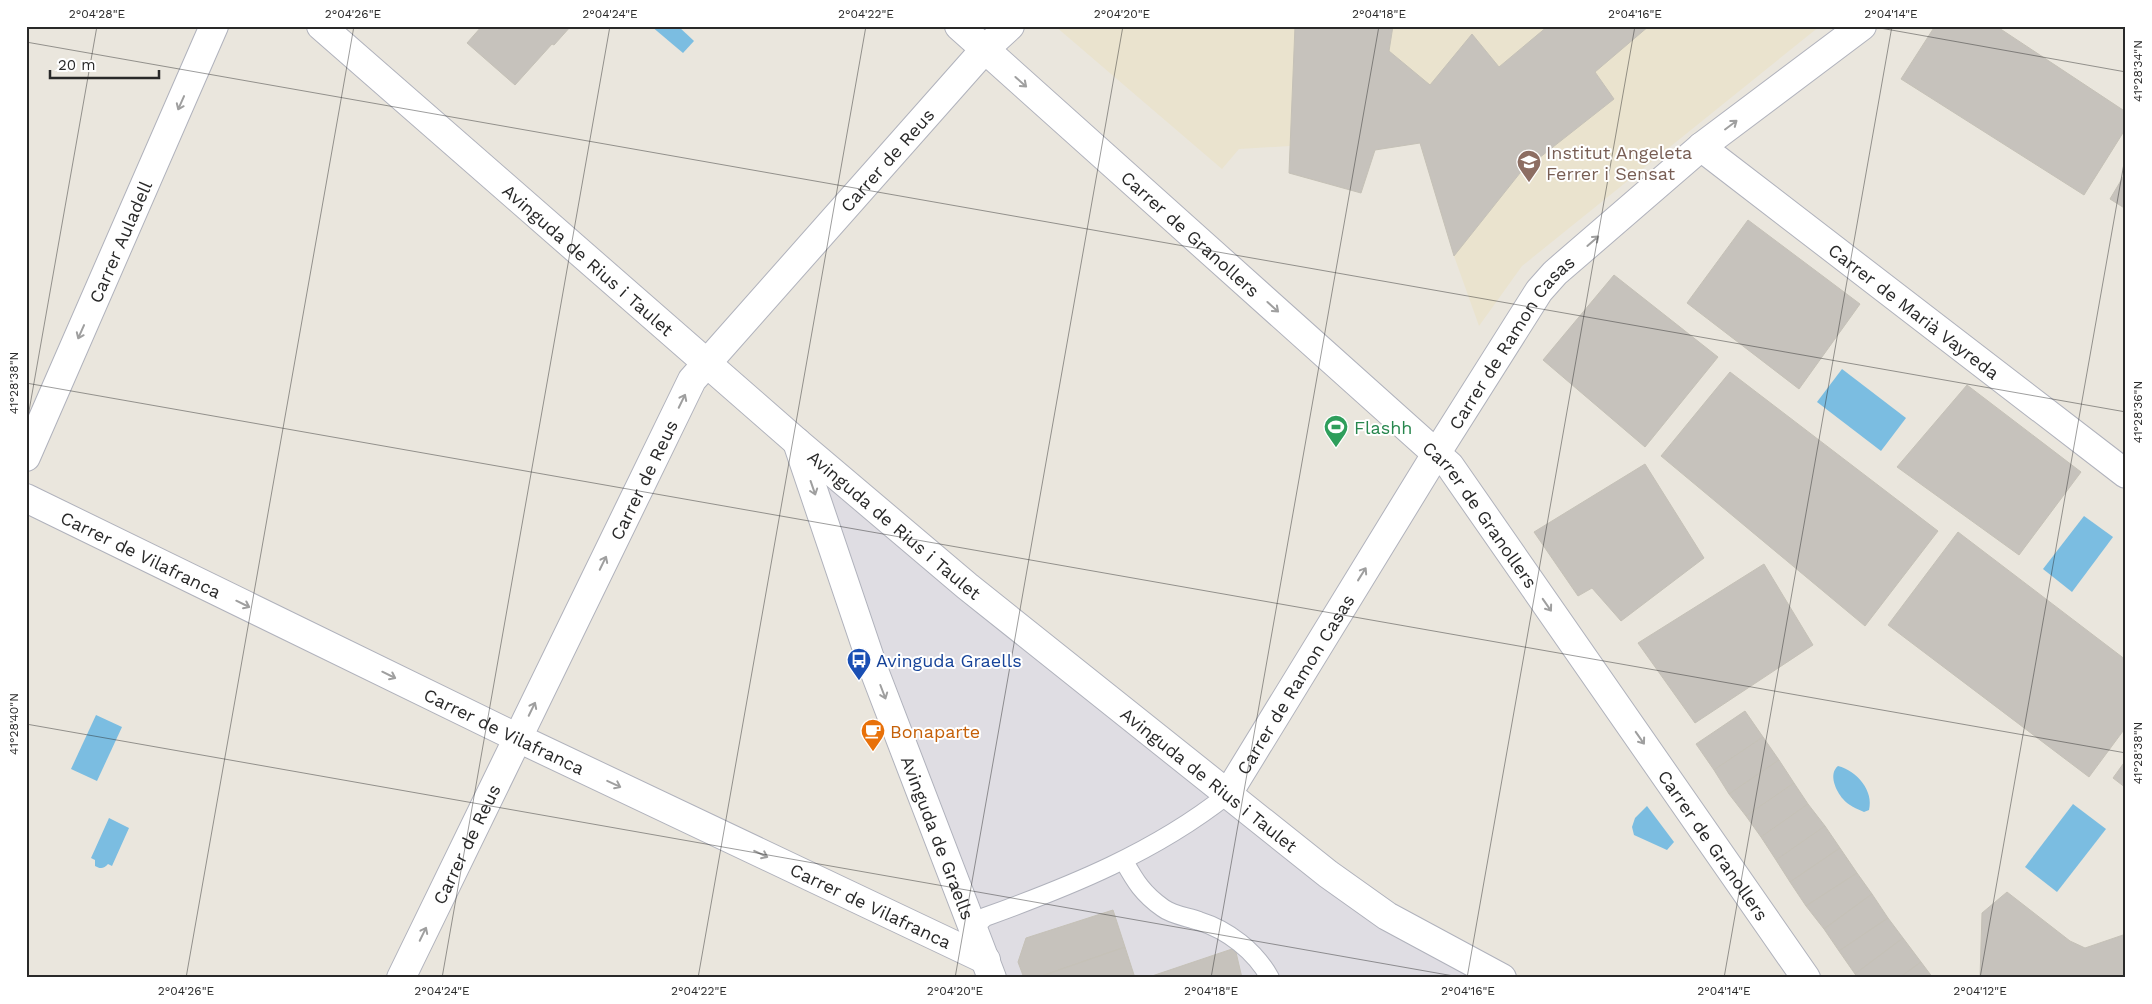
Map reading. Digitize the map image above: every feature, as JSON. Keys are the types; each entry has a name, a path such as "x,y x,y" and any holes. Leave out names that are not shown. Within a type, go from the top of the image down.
{"street":[{"name":"Carrer Auladell","path":"26,456 214,26"},
{"name":"Avinguda de Rius i Taulet","path":"321,26 797,442 967,586 1328,874 1388,916 1502,978"},
{"name":"Carrer de Granollers","path":"959,26 1450,466 1806,978"},
{"name":"Carrer de Reus","path":"401,978 692,380 985,50 1010,26"},
{"name":"Carrer de Ramon Casas","path":"1227,795 1436,454 1544,285 1555,273 1701,148 1862,26"},
{"name":"Carrer de Marià Vayreda","path":"1701,148 2126,474"},
{"name":"Avinguda de Graells","path":"797,442 875,673 989,969"},
{"name":"Carrer de Vilafranca","path":"26,498 989,969"}],"lane":[{"path":"974,927 985,917 1078,882 1124,861 1198,818 1227,795"},
{"path":"1124,861 1140,889 1164,910 1208,923 1232,935 1264,968 1270,978"}],"shaded area":[{"name":"Institut Angeleta Ferrer i Sensat","path":"1055,26 1820,26 1522,266 1479,326 1454,256 1420,143 1375,150 1361,193 1289,173 1290,146 1239,149 1222,169"},
{"path":"797,442 1227,795 1502,978 992,978"}],"water":[{"path":"651,26 678,26 694,41 683,53"},
{"path":"1842,369 1906,418 1881,451 1817,402"},
{"path":"2084,516 2113,537 2072,592 2043,569"},
{"path":"96,715 122,727 97,781 71,769"},
{"path":"1838,766 1852,772 1862,783 1869,796 1869,810 1864,812 1847,803 1840,796 1833,778 1835,769"},
{"path":"2073,804 2106,829 2057,892 2025,867"},
{"path":"1647,806 1674,842 1667,850 1634,835 1632,827 1635,818"},
{"path":"109,818 129,828 112,866 108,864 100,868 95,866 95,860 91,858"}],"building":[{"path":"482,26 571,26 515,85 467,43"},
{"path":"1295,26 1393,26 1389,51 1430,85 1472,34 1499,67 1548,26 1649,26 1595,72 1614,99 1520,173 1454,256 1420,143 1375,150 1361,193 1289,173"},
{"path":"1935,26 1996,26 2126,112 2126,128 2084,195 1901,79"},
{"path":"2126,172 2126,209 2110,199"},
{"path":"1748,220 1860,304 1799,389 1687,303"},
{"path":"1614,275 1718,357 1645,447 1543,360"},
{"path":"1730,372 1938,531 1865,626 1661,456"},
{"path":"1967,385 2081,472 2019,555 1897,467"},
{"path":"1645,464 1704,558 1621,621 1592,588 1578,596 1534,532"},
{"path":"1958,532 2126,660 2126,727 2089,777 1888,625"},
{"path":"1764,564 1813,645 1695,723 1638,643"},
{"path":"1745,711 1763,737 1714,770 1696,744"},
{"path":"1763,737 1779,760 1729,794 1714,770"},
{"path":"1779,760 1794,783 1746,816 1729,794"},
{"path":"2126,760 2126,788 2113,778"},
{"path":"1794,783 1808,804 1761,837 1746,816"},
{"path":"1808,804 1825,826 1776,860 1761,837"},
{"path":"1825,826 1840,848 1790,882 1776,860"},
{"path":"1840,848 1857,873 1806,906 1790,882"},
{"path":"1857,873 1872,894 1824,929 1806,906"},
{"path":"2007,892 2070,941 2085,948 2126,934 2126,978 1980,978 1982,913"},
{"path":"1872,894 1888,918 1839,951 1824,929"},
{"path":"1113,910 1125,947 1036,978 1024,978 1018,962 1026,938"},
{"path":"1888,918 1903,938 1855,974 1839,951"},
{"path":"1903,938 1921,962 1899,978 1858,978 1855,974"},
{"path":"1125,947 1135,978 1036,978"},
{"path":"1235,948 1242,978 1146,978"},
{"path":"1921,962 1933,978 1899,978"}],"place":[{"name":"Institut Angeleta Ferrer i Sensat","path":"1529,183"},
{"name":"Flashh","path":"1336,448"},
{"name":"Avinguda Graells","path":"859,681"},
{"name":"Bonaparte","path":"873,752"}]}
